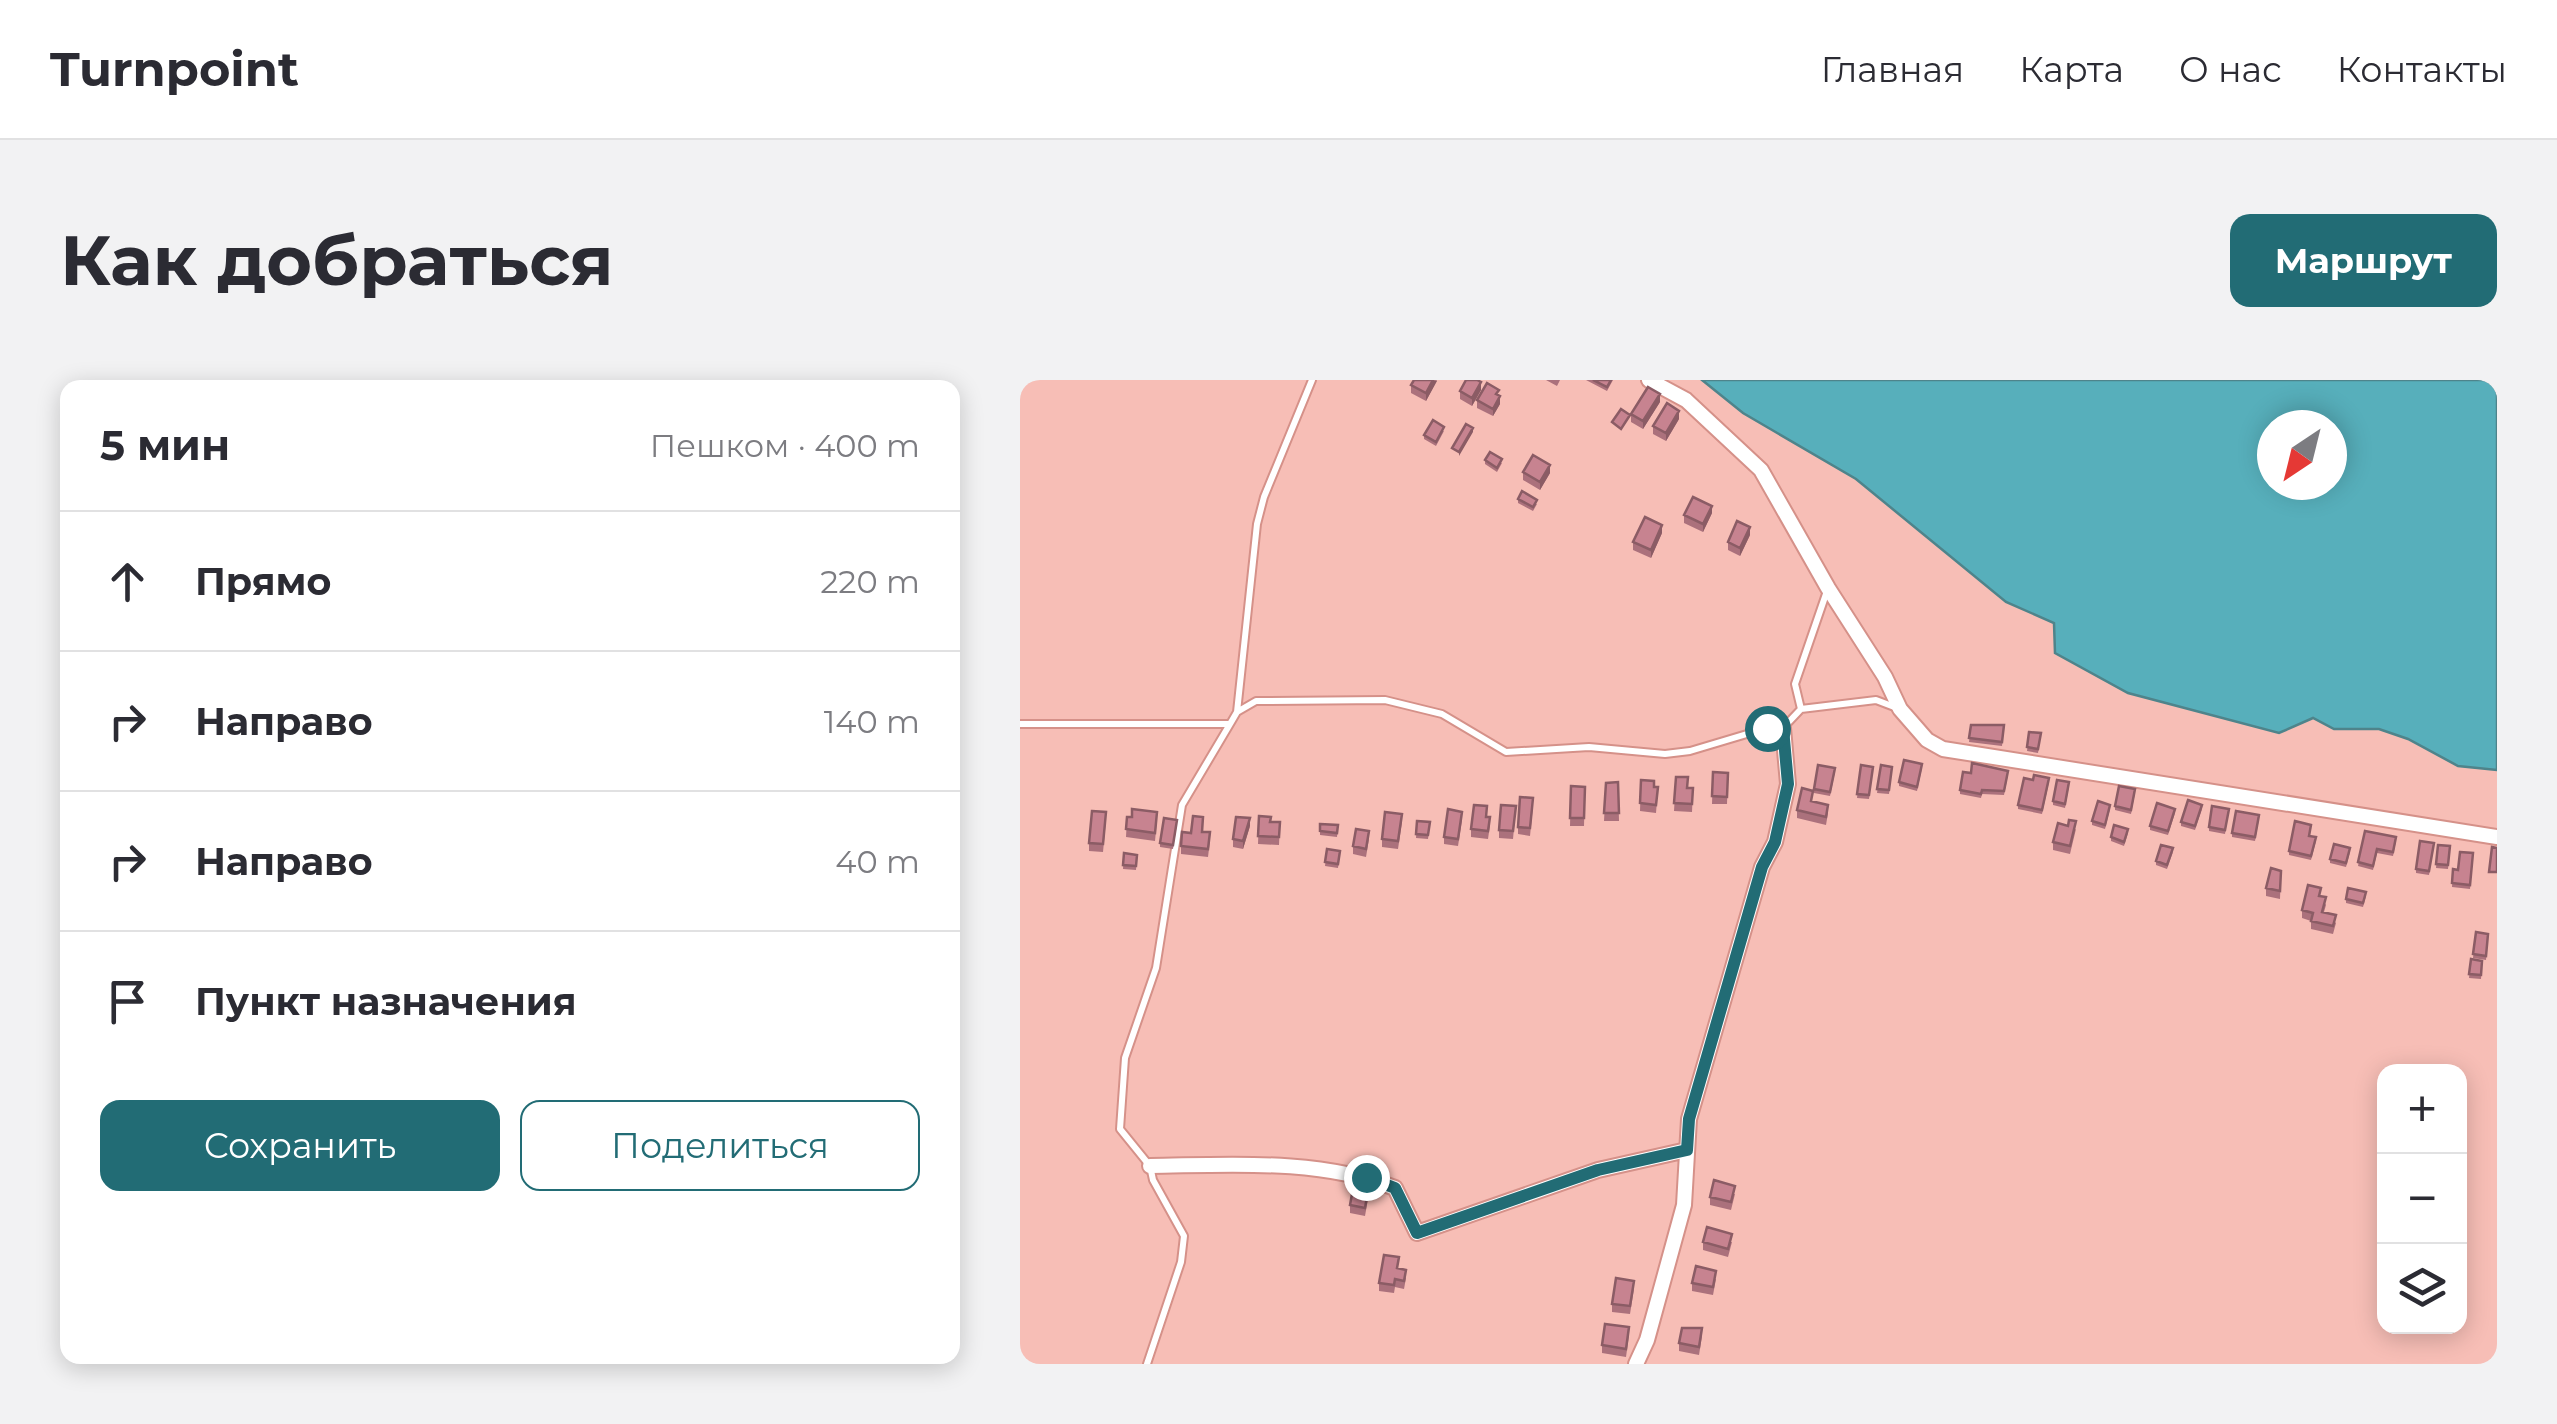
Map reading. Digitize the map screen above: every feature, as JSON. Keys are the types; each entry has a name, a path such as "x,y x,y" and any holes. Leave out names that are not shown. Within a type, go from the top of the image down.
{"street":[{"path":"1650,380 1686,400 1761,470 1900,709 1927,740 1944,748 2497,837"},
{"path":"1636,1364 1648,1340 1684,1205 1689,1119 1762,867 1780,822 1788,784 1783,728"},
{"path":"1150,1166 1270,1164 1366,1177 1395,1188 1417,1233 1598,1170 1687,1150"}],"lane":[{"path":"1147,1364 1182,1262 1184,1236 1153,1180 1150,1166 1120,1129 1124,1058 1156,968 1182,805 1237,712 1257,524 1264,496 1312,380"},
{"path":"1801,709 1795,684 1828,588"},
{"path":"1237,712 1256,701 1386,700 1442,714 1506,752 1588,746 1665,754 1690,751 1767,728 1783,728 1801,709 1876,700 1900,709"},
{"path":"1020,724 1230,724"}],"water":[{"path":"1702,380 2497,380 2497,770 2458,766 2408,739 2379,729 2334,729 2313,718 2279,733 2128,693 2055,653 2054,623 2006,602 1856,479 1743,413"}],"building":[{"path":"1414,380 1433,380 1426,393 1411,385"},
{"path":"1466,380 1481,382 1472,398 1460,391"},
{"path":"1593,380 1611,380 1607,387"},
{"path":"1487,383 1499,390 1493,409 1477,400"},
{"path":"1648,387 1660,394 1643,421 1631,414"},
{"path":"1667,403 1679,411 1666,433 1653,426"},
{"path":"1621,409 1630,415 1621,429 1612,422"},
{"path":"1433,420 1444,427 1436,442 1424,435"},
{"path":"1466,424 1473,428 1459,452 1452,448"},
{"path":"1490,452 1502,459 1497,468 1485,460"},
{"path":"1533,455 1550,465 1540,482 1523,472"},
{"path":"1522,491 1537,500 1533,507 1518,499"},
{"path":"1693,497 1712,506 1703,524 1684,515"},
{"path":"1645,517 1662,525 1651,550 1633,542"},
{"path":"1737,521 1750,527 1740,548 1728,542"},
{"path":"1971,725 2004,725 2002,742 1969,738"},
{"path":"2029,732 2041,733 2038,749 2027,747"},
{"path":"1904,760 1922,764 1917,787 1899,782"},
{"path":"1972,763 2008,771 2004,791 1982,790 1981,794 1960,790 1963,772 1971,773"},
{"path":"1818,765 1835,768 1830,792 1814,789"},
{"path":"1861,765 1873,767 1869,795 1857,794"},
{"path":"1881,765 1892,767 1889,790 1877,789"},
{"path":"1713,772 1728,773 1727,797 1712,796"},
{"path":"2034,775 2049,778 2042,810 2018,805 2024,778 2033,780"},
{"path":"1676,777 1688,777 1687,788 1693,788 1692,804 1674,803"},
{"path":"1641,780 1654,781 1654,787 1658,787 1656,805 1640,803"},
{"path":"2057,780 2069,782 2065,804 2053,801"},
{"path":"1618,782 1619,813 1604,813 1606,783"},
{"path":"1571,786 1585,787 1584,818 1570,818"},
{"path":"2119,786 2135,789 2131,810 2115,806"},
{"path":"1802,788 1813,791 1811,801 1828,805 1826,817 1797,810"},
{"path":"1520,797 1533,798 1530,828 1518,827"},
{"path":"2188,800 2202,805 2195,826 2181,822"},
{"path":"2098,801 2110,805 2105,825 2092,821"},
{"path":"2157,803 2175,809 2168,831 2150,826"},
{"path":"1474,805 1487,806 1488,831 1471,829"},
{"path":"1501,805 1516,806 1513,831 1499,830"},
{"path":"2212,806 2229,809 2225,830 2209,827"},
{"path":"1132,809 1157,812 1155,833 1126,829"},
{"path":"1448,809 1462,812 1458,839 1444,837"},
{"path":"1092,811 1106,812 1103,844 1089,843"},
{"path":"2236,811 2259,815 2255,837 2232,833"},
{"path":"1385,812 1402,814 1398,841 1382,839"},
{"path":"1193,816 1203,817 1202,832 1210,832 1208,849 1181,846 1182,832 1191,833"},
{"path":"1259,816 1280,822 1279,837 1258,836"},
{"path":"1236,817 1250,818 1243,841 1233,839"},
{"path":"1164,818 1177,820 1173,845 1160,843"},
{"path":"2069,820 2076,821 2070,846 2053,842 2058,823 2068,826"},
{"path":"1417,821 1430,822 1428,835 1416,834"},
{"path":"2295,821 2311,825 2309,836 2316,837 2311,856 2289,851"},
{"path":"1320,824 1338,825 1337,833 1320,831"},
{"path":"2114,825 2128,829 2124,842 2111,837"},
{"path":"1356,829 1369,831 1366,849 1353,846"},
{"path":"2365,831 2396,837 2393,852 2377,849 2373,866 2358,862"},
{"path":"2420,841 2434,843 2429,871 2416,869"},
{"path":"2334,844 2350,848 2346,863 2330,859"},
{"path":"2161,845 2173,848 2167,865 2156,861"},
{"path":"2438,845 2450,846 2448,865 2436,864"},
{"path":"2492,847 2497,848 2497,872 2489,872"},
{"path":"1327,849 1340,851 1338,864 1325,862"},
{"path":"2460,852 2473,853 2470,885 2452,883"},
{"path":"1124,853 1137,855 1136,866 1123,865"},
{"path":"2271,868 2281,871 2280,891 2266,888"},
{"path":"2308,885 2321,888 2319,896 2326,897 2322,912 2336,915 2333,926 2311,921 2313,913 2302,910"},
{"path":"2348,888 2366,892 2363,903 2346,899"},
{"path":"2476,932 2488,934 2486,956 2473,954"},
{"path":"2471,959 2482,961 2481,975 2469,974"},
{"path":"1714,1180 1735,1186 1731,1202 1710,1197"},
{"path":"1354,1183 1369,1185 1365,1208 1350,1205"},
{"path":"1707,1227 1732,1234 1728,1249 1703,1242"},
{"path":"1384,1255 1399,1257 1397,1268 1406,1270 1404,1281 1395,1279 1394,1285 1379,1283"},
{"path":"1696,1266 1716,1271 1713,1287 1692,1283"},
{"path":"1616,1278 1634,1281 1630,1306 1612,1304"},
{"path":"1605,1324 1629,1327 1626,1349 1602,1345"},
{"path":"1682,1328 1702,1328 1699,1347 1679,1343"}],"route":[{"path":"1366,1177 1395,1188 1417,1233 1514,1196 1598,1170 1687,1150 1689,1119 1712,1035 1762,867 1775,842 1788,784 1783,728 1767,728"}]}
